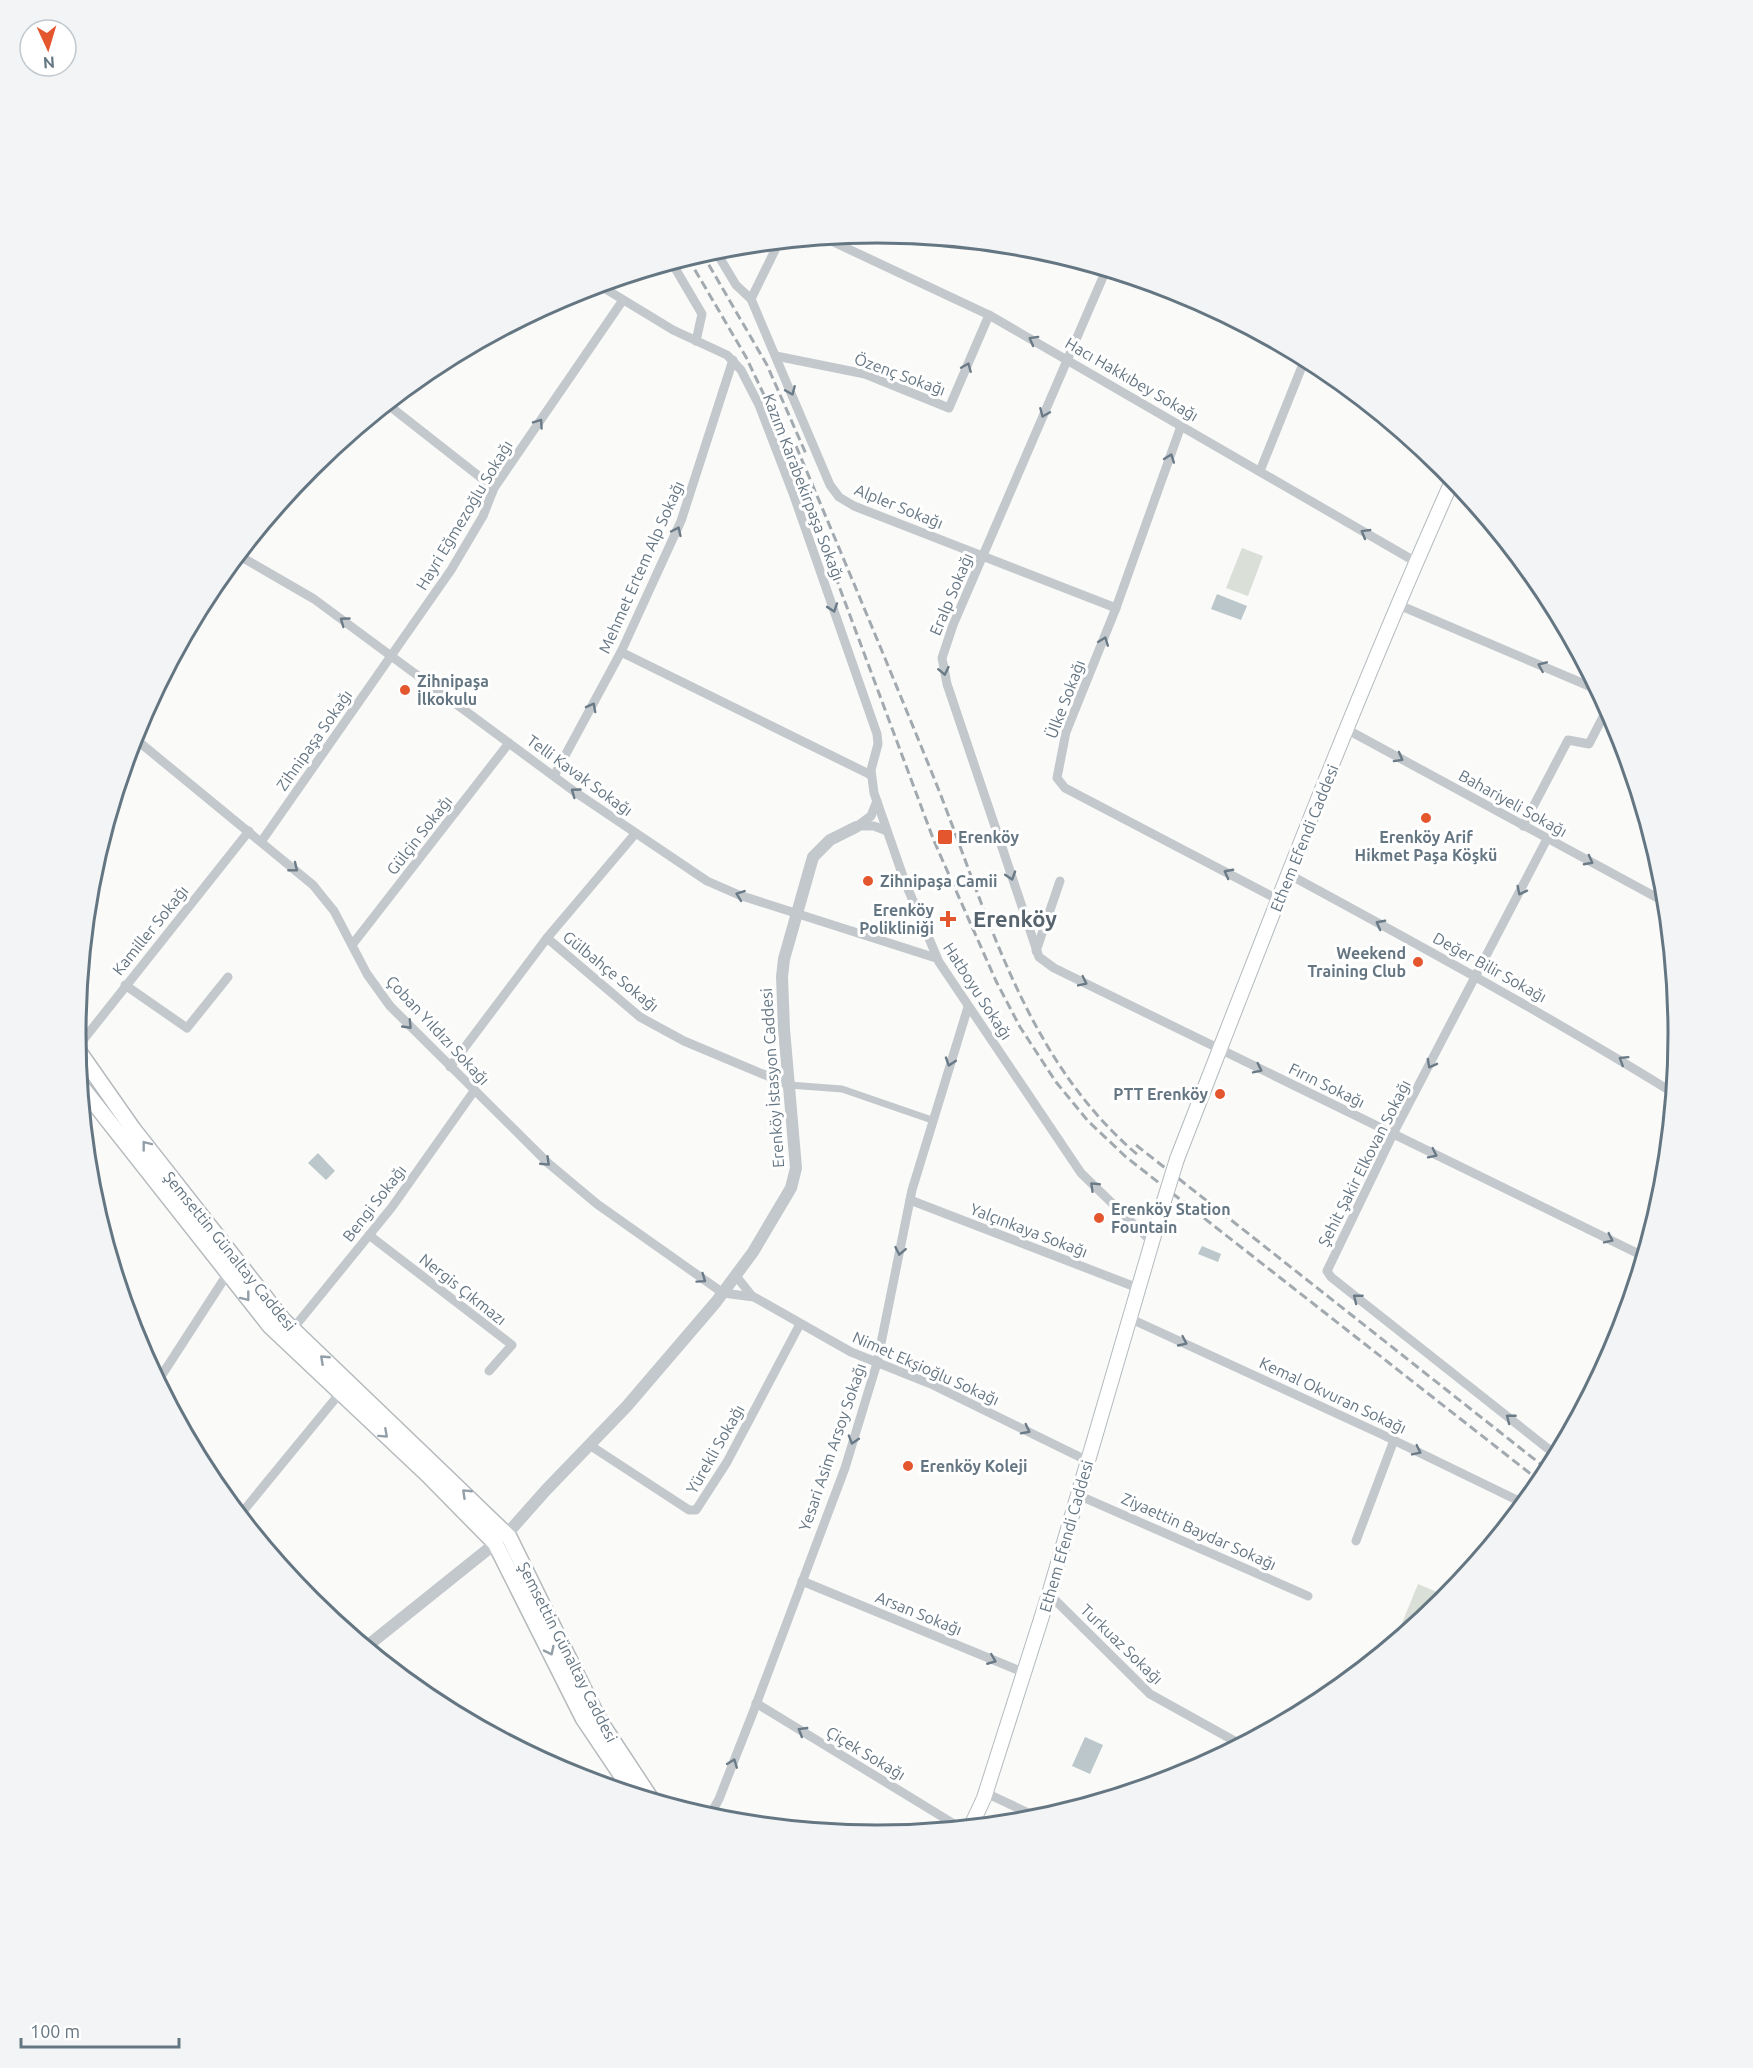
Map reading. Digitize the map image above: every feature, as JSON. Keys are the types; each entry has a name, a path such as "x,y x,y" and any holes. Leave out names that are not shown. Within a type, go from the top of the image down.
{"main road":[{"name":"Ethem Efendi Caddesi","path":"974,1819 986,1793 1050,1594 1151,1241 1177,1159 1279,900 1416,562 1449,488"},
{"name":"Şemsettin Günaltay Caddesi","path":"87,1063 188,1200 292,1330 501,1539 597,1715 645,1790"},
{"name":"Şemsettin Günaltay Caddesi","path":"88,1095 275,1332 427,1474 501,1539 583,1718 628,1785"}],"street":[{"name":"Hacı Hakkıbey Sokağı","path":"839,244 989,315 1416,562"},
{"path":"751,299 775,250"},
{"name":"Alpler Sokağı","path":"720,258 736,285 751,299 835,493 854,506 1116,608"},
{"path":"676,269 702,314 696,341"},
{"name":"Eralp Sokağı","path":"1036,951 942,663 946,643 1103,277"},
{"path":"608,290 733,360"},
{"name":"Hayri Eğmezoğlu Sokağı","path":"392,656 458,558 483,516 494,488 624,300"},
{"name":"Özenç Sokağı","path":"776,356 865,374 949,408 989,315"},
{"name":"Mehmet Ertem Alp Sokağı","path":"554,776 621,652 686,510 733,360"},
{"name":"Kazım Karabekirpaşa Sokağı","path":"733,360 757,400 877,734 878,744 871,775"},
{"path":"1260,471 1302,367"},
{"path":"392,408 494,488"},
{"name":"Ülke Sokağı","path":"1181,426 1116,608 1065,738 1057,769 1059,782 1279,900"},
{"name":"Telli Kavak Sokağı","path":"244,559 307,595 635,834 713,884 936,958"},
{"path":"1399,605 1586,685"},
{"path":"621,652 871,775"},
{"name":"Zihnipaşa Sokağı","path":"261,842 392,656"},
{"path":"1523,826 1568,740 1589,744 1602,720"},
{"name":"Bahariyeli Sokağı","path":"1348,730 1655,897"},
{"name":"Gülçin Sokağı","path":"352,945 509,743"},
{"name":"Çoban Yıldızı Sokağı","path":"141,744 316,888 334,911 385,1000 474,1091 567,1180 723,1293"},
{"name":"Hatboyu Sokağı","path":"871,775 887,831 936,958 1082,1173 1151,1241"},
{"path":"856,827 871,816 877,801"},
{"path":"856,827 874,826 887,831"},
{"name":"Erenköy İstasyon Caddesi","path":"371,1643 501,1539 551,1484 591,1446 723,1293 764,1234 795,1177 796,1162 782,977 795,913 816,853 830,840 856,827"},
{"name":"Kamiller Sokağı","path":"86,1036 249,831"},
{"path":"450,1067 547,938 635,834"},
{"name":"Şehit Şakir Elkovan Sokağı","path":"1547,839 1478,976 1393,1134 1328,1273 1549,1450"},
{"name":"Değer Bilir Sokağı","path":"1290,875 1478,976 1600,1046 1666,1088"},
{"path":"1036,951 1060,881"},
{"name":"Gülbahçe Sokağı","path":"547,938 640,1017 684,1041 789,1085"},
{"name":"Fırın Sokağı","path":"1036,951 1041,960 1054,968 1637,1253"},
{"path":"125,985 187,1028 228,977"},
{"name":"Yesari Asim Arsoy Sokağı","path":"714,1808 844,1468 877,1363 910,1200 932,1120 968,1007"},
{"path":"789,1085 842,1089 932,1120"},
{"name":"Bengi Sokağı","path":"292,1330 369,1235 474,1091"},
{"name":"Yalçınkaya Sokağı","path":"910,1200 1138,1288"},
{"name":"Nergis Çıkmazı","path":"369,1235 512,1345 489,1371"},
{"path":"163,1374 228,1273"},
{"name":"Nimet Ekşioğlu Sokağı","path":"735,1275 754,1298"},
{"name":"Nimet Ekşioğlu Sokağı","path":"723,1293 754,1298 834,1344 931,1384 1088,1461"},
{"name":"Kemal Okvuran Sokağı","path":"1129,1318 1394,1440 1516,1499"},
{"name":"Yürekli Sokağı","path":"591,1446 689,1510 696,1510 727,1462 800,1324"},
{"path":"244,1510 340,1393"},
{"path":"1356,1541 1394,1440"},
{"name":"Ziyaettin Baydar Sokağı","path":"1078,1495 1308,1596"},
{"name":"Arsan Sokağı","path":"802,1581 1025,1673"},
{"name":"Turkuaz Sokağı","path":"1050,1594 1150,1694 1232,1740"},
{"name":"Çiçek Sokağı","path":"756,1703 949,1821"},
{"path":"986,1793 1024,1811"}],"shaded area":[{"path":"1242,548 1263,556 1248,596 1226,588"},
{"path":"1217,594 1247,606 1241,620 1211,609"},
{"path":"318,1153 335,1171 326,1180 308,1163"},
{"path":"1202,1246 1221,1254 1218,1262 1198,1254"},
{"path":"1418,1584 1437,1592 1436,1593 1401,1627"},
{"path":"1085,1737 1103,1745 1090,1774 1072,1766"}],"railway":[{"path":"707,262 767,365 806,454"},
{"path":"692,265 746,357 782,433 934,841 996,981 1020,1027 1056,1082 1088,1121 1126,1157 1532,1475"},
{"path":"796,446 934,778 992,931 1014,981 1038,1029 1066,1075 1099,1117 1139,1156"},
{"path":"1136,1145 1540,1464"}],"place":[{"name":"Zihnipaşa İlkokulu","path":"405,690"},
{"name":"Erenköy Arif Hikmet Paşa Köşkü","path":"1426,818"},
{"name":"Erenköy","path":"945,837"},
{"name":"Zihnipaşa Camii","path":"868,881"},
{"name":"Erenköy Polikliniği","path":"948,919"},
{"name":"Weekend Training Club","path":"1418,962"},
{"name":"PTT Erenköy","path":"1220,1094"},
{"name":"Erenköy Station Fountain","path":"1099,1218"},
{"name":"Erenköy Koleji","path":"908,1466"}],"district":[{"name":"Erenköy","path":"1015,919"}]}
